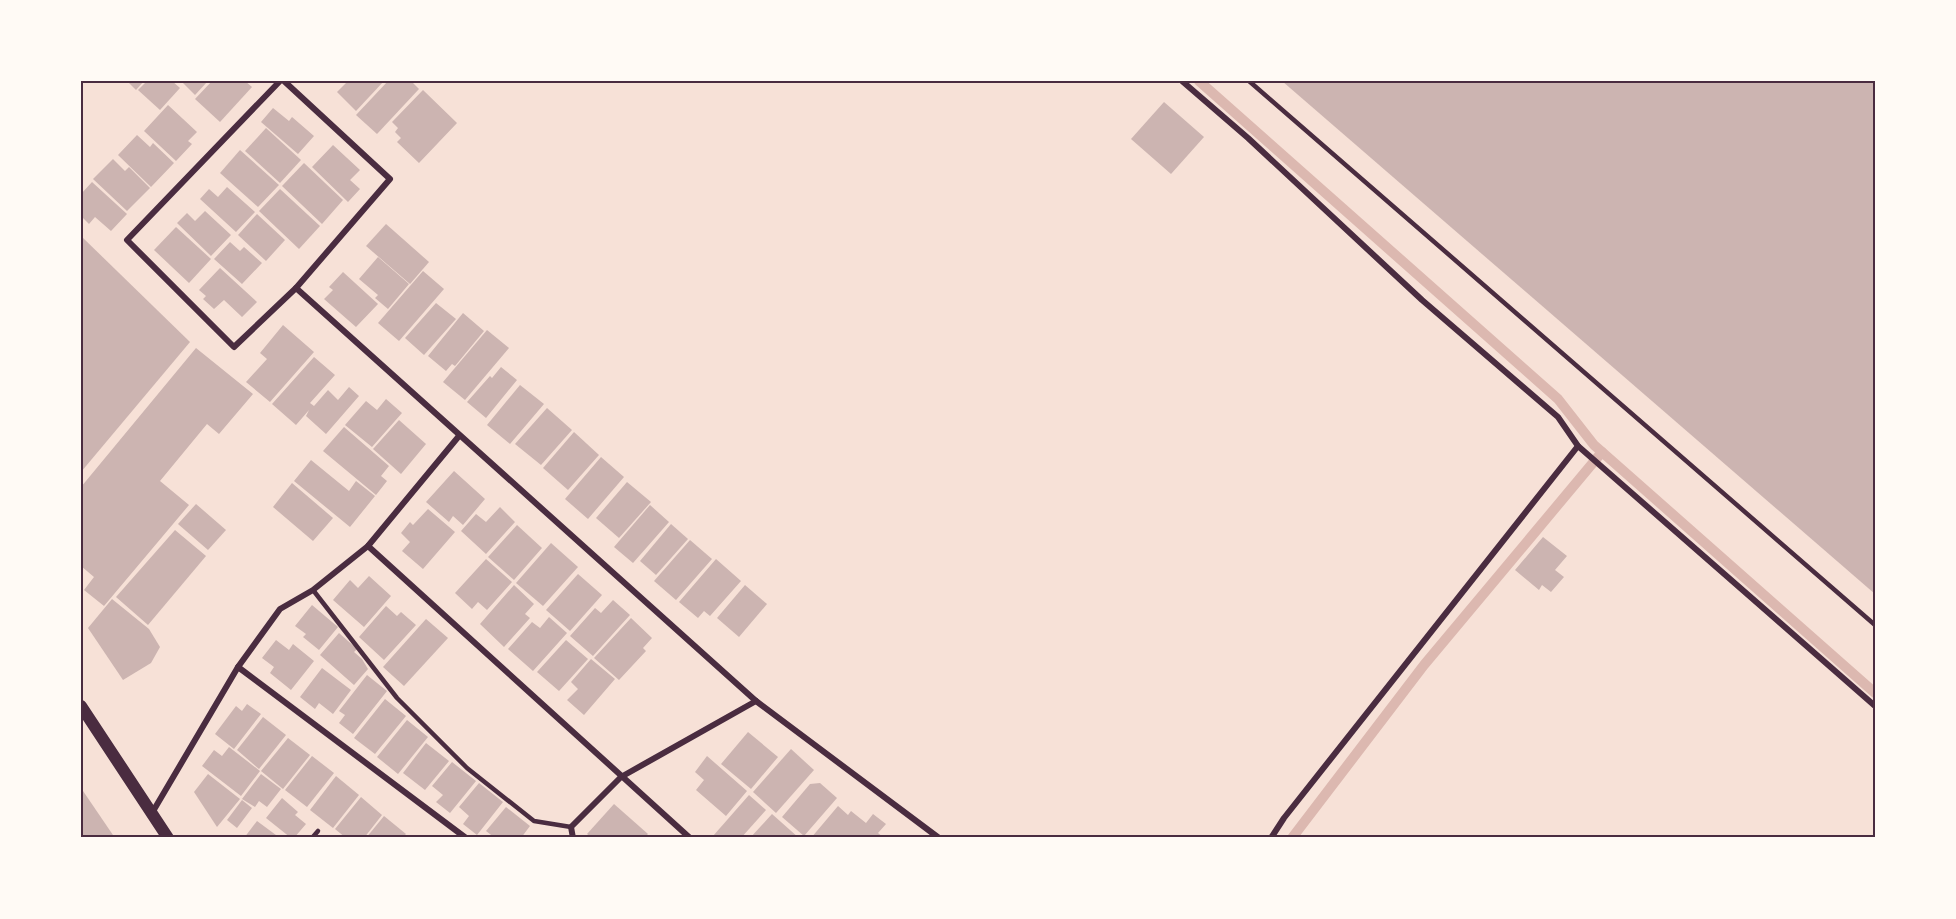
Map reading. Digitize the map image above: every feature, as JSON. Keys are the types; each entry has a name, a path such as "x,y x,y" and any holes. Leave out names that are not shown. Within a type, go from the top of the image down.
{"main road":[{"path":"81,706 168,838"}],"street":[{"path":"282,81 390,179 296,288 234,347 127,240 282,81"},
{"path":"1182,81 1248,138 1422,300 1558,417 1578,446 1875,706"},
{"path":"296,288 756,701 939,838"},
{"path":"152,814 238,667 280,609 313,590 368,546 459,436"},
{"path":"1271,838 1284,818 1578,446"},
{"path":"368,546 690,838"},
{"path":"238,667 466,838"},
{"path":"573,838 571,827 621,777 756,701"}],"lane":[{"path":"1249,81 1875,625"},
{"path":"313,590 397,698 467,768 534,821 571,827"},
{"path":"312,838 318,831"}],"building":[{"path":"127,81 144,81 136,90"},
{"path":"147,81 172,81 180,88 160,110 138,90"},
{"path":"181,81 208,81 195,95"},
{"path":"212,81 245,81 252,87 220,122 195,99"},
{"path":"348,81 384,81 356,111 337,92"},
{"path":"388,81 411,81 419,89 377,134 356,115"},
{"path":"1282,81 1875,81 1875,594"},
{"path":"423,90 457,123 419,163 397,142 401,138 395,132 398,128 392,122"},
{"path":"1164,102 1204,137 1171,174 1131,139"},
{"path":"168,105 197,132 188,141 192,144 176,161 144,131"},
{"path":"273,108 289,121 292,117 314,136 298,154 261,122"},
{"path":"266,128 301,160 280,183 245,151"},
{"path":"137,135 150,147 153,143 174,163 151,187 118,155"},
{"path":"333,145 360,170 350,180 360,189 348,202 312,167"},
{"path":"240,150 279,185 258,207 220,173"},
{"path":"113,159 125,171 129,167 150,188 127,211 93,179"},
{"path":"304,163 343,200 322,224 282,186"},
{"path":"92,182 127,214 111,231 95,217 89,224 81,216 81,194"},
{"path":"227,187 255,212 236,232 200,199 209,189 218,197"},
{"path":"280,189 320,226 299,249 259,211"},
{"path":"205,211 231,235 211,256 177,223 187,213 195,221"},
{"path":"257,214 285,240 266,261 238,235"},
{"path":"386,224 429,262 410,284 366,246"},
{"path":"176,227 211,259 189,283 154,250"},
{"path":"81,236 190,342 81,472"},
{"path":"230,242 240,251 244,247 262,263 242,284 214,259"},
{"path":"378,257 409,284 388,309 375,298 378,295 359,279"},
{"path":"220,268 257,302 242,317 224,300 214,309 203,299 206,296 199,290"},
{"path":"423,271 444,289 399,341 378,323"},
{"path":"343,272 378,304 356,327 324,299 333,290 329,287"},
{"path":"436,303 456,319 424,355 405,338"},
{"path":"463,313 484,331 455,366 452,364 446,371 428,356"},
{"path":"283,325 314,352 270,402 246,382 267,359 260,353"},
{"path":"487,330 509,348 465,400 443,382"},
{"path":"196,348 253,394 219,434 207,424 160,481 189,505 104,606 84,590 94,577 81,566 81,487"},
{"path":"314,357 335,375 310,403 314,406 328,390 338,400 349,387 359,396 326,434 306,416 309,410 296,425 272,404"},
{"path":"501,367 517,380 486,418 467,402"},
{"path":"520,385 544,404 510,444 487,425"},
{"path":"386,399 402,413 372,447 345,425 366,401 377,410"},
{"path":"547,408 572,430 541,465 515,444"},
{"path":"399,420 426,444 401,474 373,449"},
{"path":"344,427 389,466 381,476 387,481 376,495 323,451"},
{"path":"574,432 599,455 568,490 543,468"},
{"path":"601,457 624,477 588,519 565,499"},
{"path":"311,460 349,491 356,481 375,496 350,527 294,481"},
{"path":"454,471 485,499 463,525 453,516 449,522 426,502"},
{"path":"627,482 651,502 619,538 596,518"},
{"path":"292,483 333,518 313,541 273,507"},
{"path":"196,504 226,530 208,550 178,524"},
{"path":"650,505 669,522 633,563 614,547"},
{"path":"500,507 515,522 486,554 461,531 476,514 486,522"},
{"path":"428,509 455,532 423,569 402,551 410,542 401,533 410,522 413,525"},
{"path":"671,524 688,539 656,575 640,561"},
{"path":"517,525 542,548 514,580 488,557"},
{"path":"175,530 206,556 148,625 116,597"},
{"path":"1543,537 1567,556 1555,570 1564,577 1551,592 1542,585 1539,590 1515,570"},
{"path":"690,540 712,559 676,600 654,581"},
{"path":"551,543 578,567 543,606 516,583"},
{"path":"486,559 512,582 487,610 478,602 472,609 455,593"},
{"path":"716,559 741,581 710,616 704,611 698,618 679,602"},
{"path":"578,574 602,595 570,631 546,610"},
{"path":"369,576 391,596 364,627 333,600 350,580 358,588"},
{"path":"514,585 534,604 525,614 530,618 504,647 480,624"},
{"path":"745,585 767,604 739,637 717,618"},
{"path":"112,599 149,629 160,647 151,663 123,680 88,628"},
{"path":"613,600 630,615 593,656 570,636 595,608 601,613"},
{"path":"312,605 338,627 319,650 303,637 306,634 295,626"},
{"path":"386,606 397,616 401,612 416,625 384,660 359,637"},
{"path":"549,617 567,633 533,671 508,649 532,622 540,628"},
{"path":"631,618 652,638 643,648 646,651 619,680 594,658"},
{"path":"426,619 448,638 404,686 383,667"},
{"path":"339,633 357,649 354,652 368,669 354,685 320,655"},
{"path":"276,640 289,650 293,644 314,661 291,690 270,673 274,667 262,658"},
{"path":"566,640 588,659 559,691 537,672"},
{"path":"591,659 615,679 584,715 567,700 578,689 571,682"},
{"path":"322,668 351,690 333,714 319,703 315,709 300,697"},
{"path":"367,675 387,691 353,734 339,723 345,715 339,711"},
{"path":"385,699 406,716 375,754 354,738"},
{"path":"247,704 261,714 234,749 215,734 236,706 242,711"},
{"path":"263,717 286,735 259,769 237,750"},
{"path":"407,720 428,737 398,774 377,757"},
{"path":"748,732 778,757 751,789 721,764"},
{"path":"288,738 310,755 283,789 261,771"},
{"path":"426,743 449,761 425,790 403,773"},
{"path":"229,747 260,771 241,796 202,766 214,750 222,756"},
{"path":"791,749 814,770 776,813 753,792"},
{"path":"312,756 334,773 307,807 285,790"},
{"path":"707,756 747,791 726,816 696,790 704,780 695,772"},
{"path":"452,762 476,781 450,813 436,802 443,795 432,786"},
{"path":"208,774 240,799 217,827 194,792"},
{"path":"261,774 281,789 267,807 259,801 255,807 242,799"},
{"path":"336,776 359,795 333,828 310,810"},
{"path":"479,783 503,802 477,835 463,824 469,816 459,807"},
{"path":"820,783 837,798 804,836 782,817 810,784"},
{"path":"81,788 115,838 81,838"},
{"path":"749,795 766,810 741,838 715,838 713,836"},
{"path":"361,797 382,815 364,838 346,838 335,829"},
{"path":"282,798 298,812 295,815 306,824 294,838 266,818"},
{"path":"242,800 252,808 237,828 227,820"},
{"path":"614,804 648,834 644,838 592,838 587,834"},
{"path":"838,806 848,815 851,811 866,823 873,814 886,824 878,833 884,838 811,838"},
{"path":"506,807 530,826 521,838 495,838 486,831"},
{"path":"772,814 799,838 750,838"},
{"path":"384,816 406,834 402,838 366,838"},
{"path":"257,821 280,838 244,838"}],"waterway":[{"path":"1199,81 1558,399 1594,445 1875,693"},
{"path":"1292,838 1424,665 1602,452"}]}
